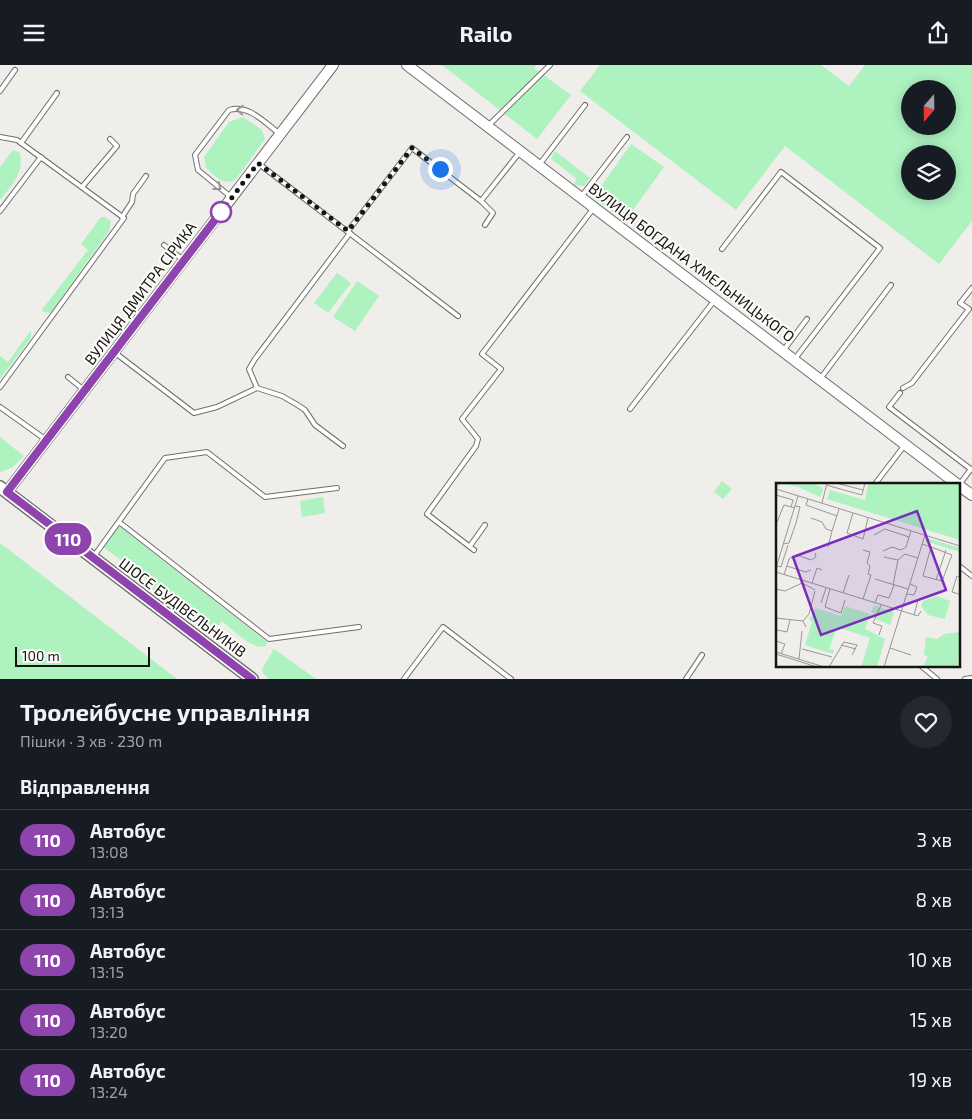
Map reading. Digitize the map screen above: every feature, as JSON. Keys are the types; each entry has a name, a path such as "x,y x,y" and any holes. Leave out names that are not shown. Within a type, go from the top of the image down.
{"main road":[{"name":"ШОСЕ БУДІВЕЛЬНИКІВ","path":"4,490 252,679"}],"street":[{"name":"ВУЛИЦЯ ДМИТРА СІРИКА","path":"4,490 47,440 333,65"},
{"name":"ВУЛИЦЯ БОГДАНА ХМЕЛЬНИЦЬКОГО","path":"408,65 955,483"},
{"name":"ВУЛИЦЯ БОГДАНА ХМЕЛЬНИЦЬКОГО","path":"960,486 972,495"}],"lane":[{"path":"488,126 550,65"},
{"path":"0,91 14,70"},
{"path":"21,143 57,93"},
{"path":"539,165 585,105"},
{"path":"232,197 198,170 195,155 200,148 229,110 237,108 248,110 280,134"},
{"path":"0,137 21,143 122,217"},
{"path":"581,197 627,137"},
{"path":"82,187 117,146 110,139"},
{"path":"257,388 249,369 255,359 412,148 481,201 492,213 485,225"},
{"path":"481,201 520,151"},
{"path":"0,211 41,157"},
{"path":"258,163 458,316"},
{"path":"722,249 781,172 880,248 794,359"},
{"path":"0,387 124,218 122,217 132,202 133,195 146,176"},
{"path":"474,550 427,514 476,445 478,439 475,432 462,419 501,369 482,354 594,207"},
{"path":"164,245 184,260"},
{"path":"820,379 891,285"},
{"path":"904,388 912,383 969,309 960,303 972,288"},
{"path":"630,409 715,299"},
{"path":"783,351 807,319"},
{"path":"114,352 194,413 217,407 257,388 282,396 301,407 312,417 315,425 343,445"},
{"path":"68,377 85,390"},
{"path":"900,393 889,407 971,469 960,483"},
{"path":"0,407 47,440"},
{"path":"876,483 906,444"},
{"path":"93,558 165,458 207,452 265,497 337,488"},
{"path":"119,522 269,639 358,627"},
{"path":"470,546 485,525"},
{"path":"960,567 972,576"},
{"path":"404,679 443,627 511,679"},
{"path":"686,679 702,655"},
{"path":"922,667 937,679"},
{"path":"965,679 972,678"}],"green space":[{"path":"442,65 536,65 534,68 571,95 537,139"},
{"path":"600,65 821,65 849,86 865,65 972,65 972,221 939,264 785,146 736,210 580,91"},
{"path":"243,117 262,130 265,139 236,179 228,182 224,181 206,168 204,157 229,122"},
{"path":"631,144 664,167 625,221 593,198"},
{"path":"13,150 20,153 19,173 0,200 0,167"},
{"path":"555,151 590,178 584,186 573,185 577,179 551,159"},
{"path":"101,217 111,221 109,231 52,311 49,313 41,311 88,250 81,244"},
{"path":"337,273 351,283 328,313 314,303"},
{"path":"357,281 379,296 355,331 333,317"},
{"path":"31,330 31,338 0,379 0,356 8,362"},
{"path":"0,437 24,456 13,467 0,472"},
{"path":"722,481 732,489 723,499 714,492"},
{"path":"323,497 325,513 302,517 300,501"},
{"path":"119,526 267,642 266,646 261,647 249,642 222,621 216,628 202,628 145,584 148,580 103,547"},
{"path":"0,543 177,679 0,679"},
{"path":"274,649 316,679 269,679 262,669"}],"bus line":[{"name":"110","path":"221,212 7,492 252,679"}],"route":[{"path":"221,212 258,163 348,231 412,148 440,169"}]}
